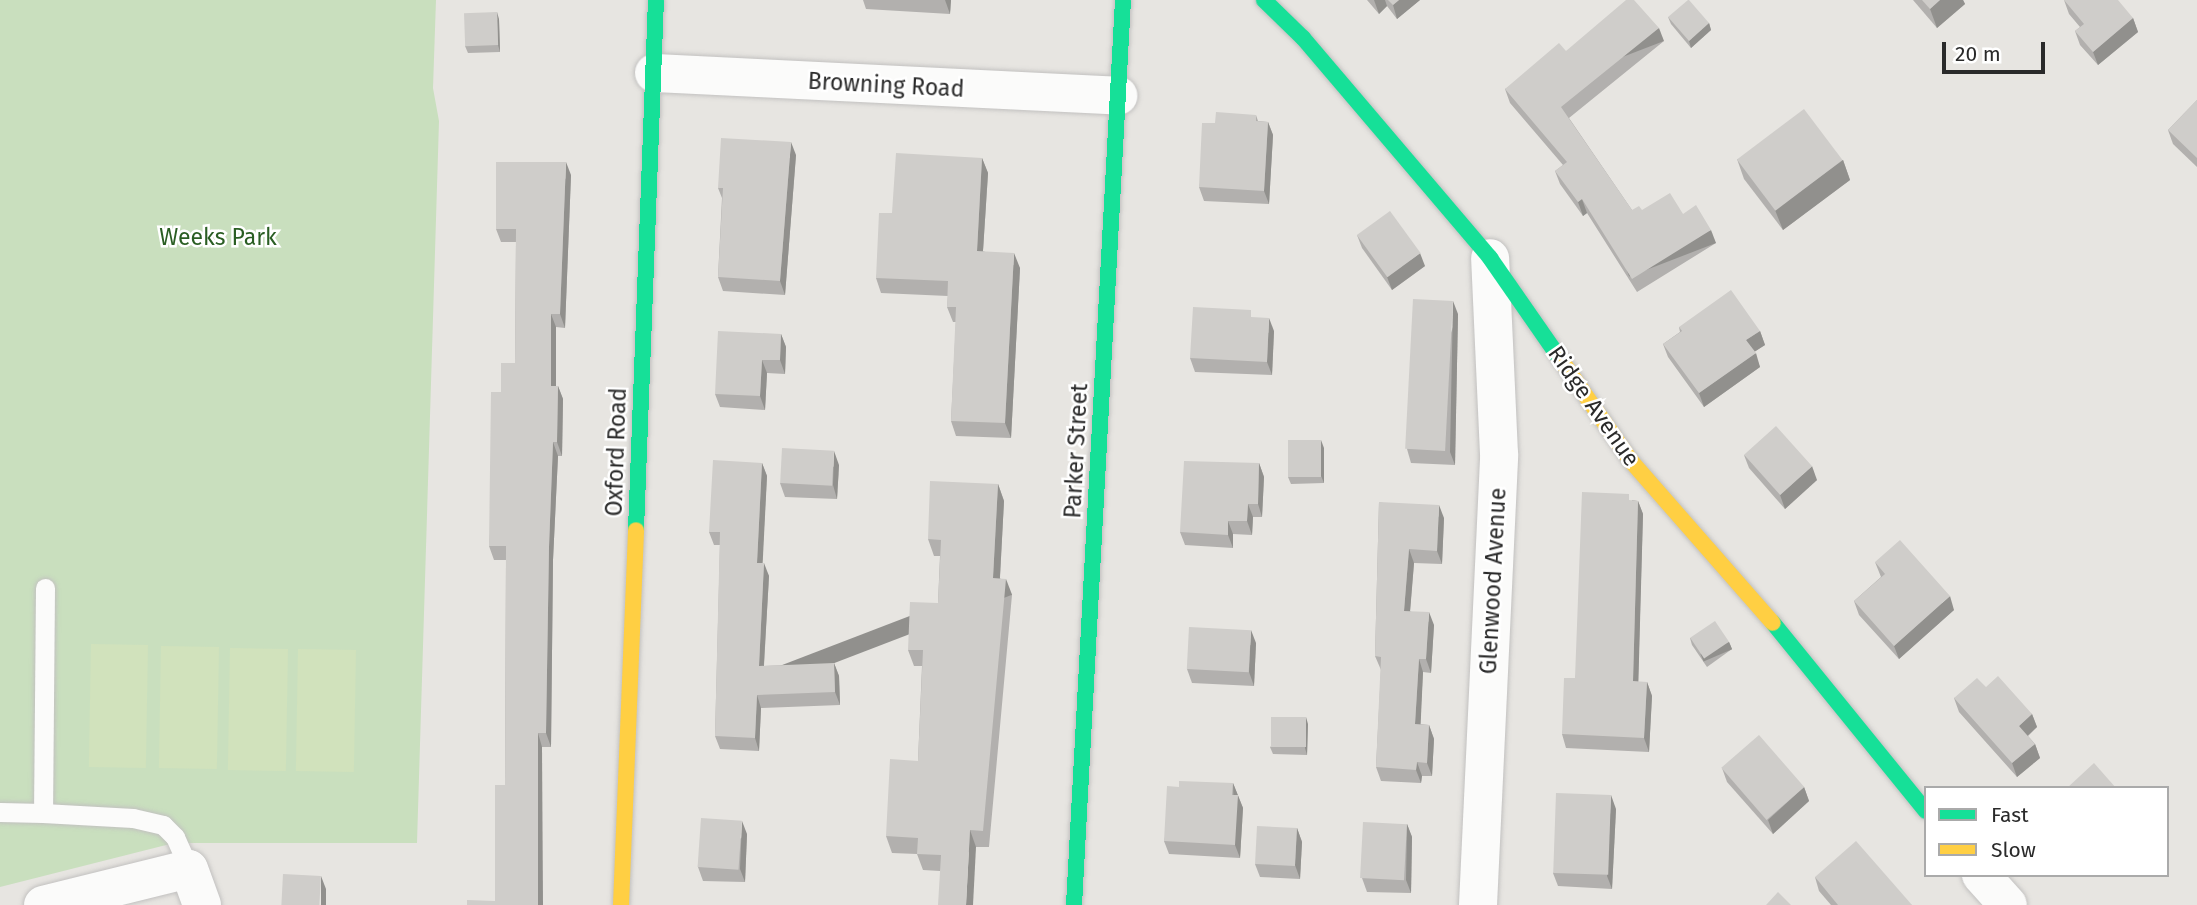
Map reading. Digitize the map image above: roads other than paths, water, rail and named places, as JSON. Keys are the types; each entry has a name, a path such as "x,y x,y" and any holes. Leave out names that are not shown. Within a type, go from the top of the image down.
{"street":[{"name":"Oxford Road","path":"621,905 656,0"},
{"name":"Parker Street","path":"1074,905 1123,0"},
{"name":"Ridge Avenue","path":"1264,0 1303,38 1490,258 1631,461 1728,569 1924,809"},
{"name":"Browning Road","path":"654,73 1118,96"},
{"name":"Glenwood Avenue","path":"1478,905 1499,454 1490,258"},
{"path":"43,905 189,869 202,905"},
{"path":"1982,877 2008,905"}],"lane":[{"path":"43,813 45,588"},
{"path":"0,812 149,820 163,825 175,837 189,869"}],"park label":[{"name":"Weeks Park","path":"218,237"}]}
